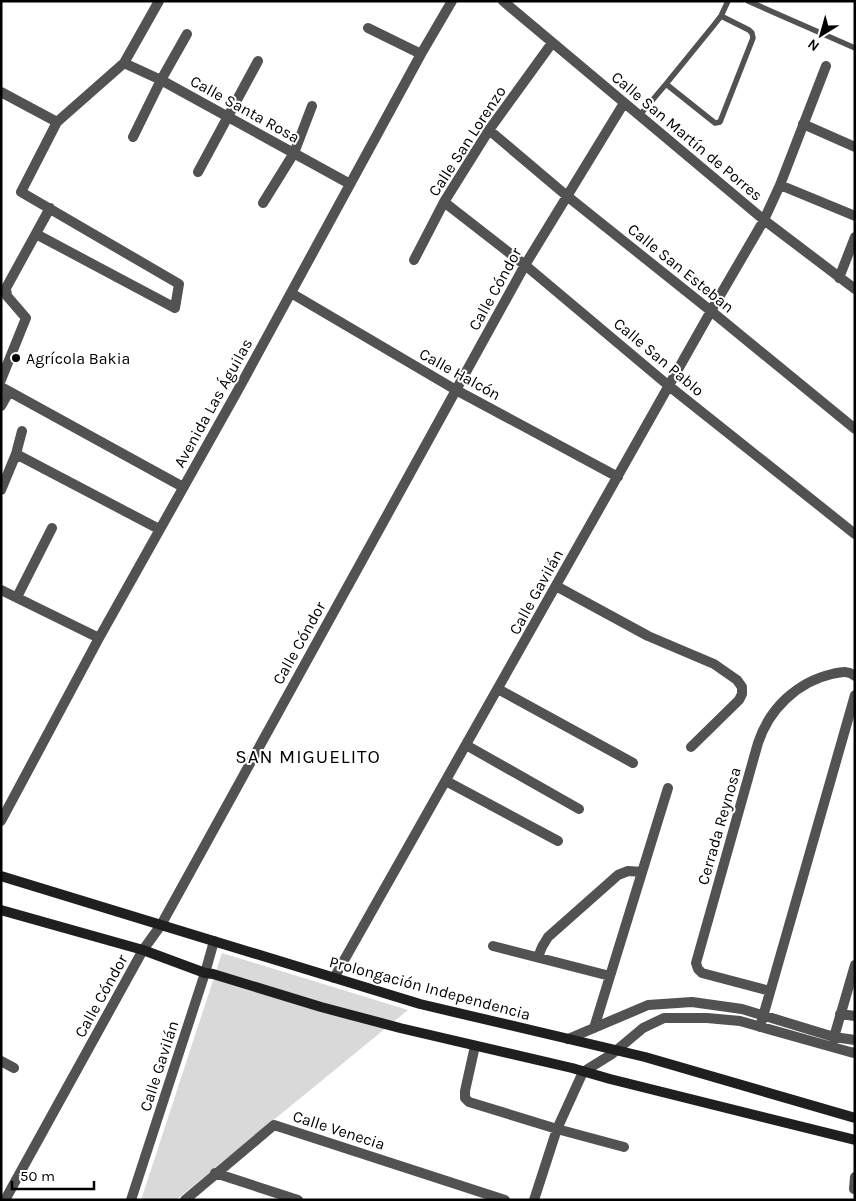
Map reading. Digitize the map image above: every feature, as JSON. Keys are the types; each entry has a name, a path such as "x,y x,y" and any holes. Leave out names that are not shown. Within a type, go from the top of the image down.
{"street":[{"path":"36,234 175,308 179,284 20,192 57,122 124,64 159,1"},
{"name":"Avenida Las Águilas","path":"1,821 99,638 452,1"},
{"name":"Calle San Martín de Porres","path":"503,1 764,220 855,289"},
{"path":"368,28 421,54"},
{"path":"133,137 161,80 187,34"},
{"name":"Calle San Lorenzo","path":"414,260 444,202 489,130 552,43"},
{"path":"198,172 258,61"},
{"name":"Calle Santa Rosa","path":"124,64 161,80 350,184"},
{"name":"Calle Gavilán","path":"334,978 764,220 780,185 826,66"},
{"path":"1,92 57,122"},
{"name":"Calle Cóndor","path":"4,1200 144,950 161,925 525,264 624,103"},
{"path":"263,203 294,153 312,106"},
{"path":"803,124 855,147"},
{"name":"Calle San Esteban","path":"489,130 567,196 855,429"},
{"path":"780,185 855,216"},
{"name":"Calle San Pablo","path":"444,202 525,264 669,386 855,534"},
{"path":"1,379 26,318 7,296 6,288 50,208"},
{"path":"839,278 855,237"},
{"name":"Calle Halcón","path":"291,293 456,390 618,477"},
{"path":"1,406 5,389 183,487"},
{"path":"1,490 16,454 22,431"},
{"path":"16,454 159,529"},
{"path":"17,597 52,528"},
{"path":"556,586 648,636 714,664 737,680 742,687 742,694 739,700 691,747"},
{"path":"1,590 99,638"},
{"name":"Cerrada Reynosa","path":"770,991 702,973 696,963 765,724 780,705 806,684 836,673 847,672 855,676"},
{"path":"498,689 633,763"},
{"path":"760,1026 855,695"},
{"path":"466,746 579,809"},
{"path":"446,781 558,841"},
{"path":"594,1028 668,788"},
{"path":"538,957 548,937 618,875 628,871 642,872"},
{"name":"Prolongación Independencia","path":"1,876 420,1004 645,1058 855,1118"},
{"path":"1,910 144,950 205,973 321,1007 855,1140"},
{"name":"Calle Gavilán","path":"131,1200 214,941"},
{"path":"493,946 610,976"},
{"path":"832,1042 855,965"},
{"path":"568,1039 648,1005 692,1002 742,1009 832,1042 855,1053"},
{"path":"840,1014 855,1016"},
{"path":"534,1200 558,1129 584,1072 616,1051 644,1028 664,1018 707,1018 740,1021 832,1042 855,1040"},
{"path":"475,1046 465,1091 465,1098 469,1102 624,1147"},
{"path":"1,1061 14,1068"},
{"name":"Calle Venecia","path":"185,1200 274,1125 506,1200"},
{"path":"215,1173 298,1200"},
{"path":"851,1200 855,1176"}],"lane":[{"path":"639,116 721,16 728,1"},
{"path":"748,1 855,48"},
{"path":"666,84 715,123 720,122 753,38 749,30 721,16"}],"shaded area":[{"path":"222,953 408,1010 176,1200 141,1200"}],"place":[{"name":"Agrícola Bakia","path":"16,358"}],"district":[{"name":"SAN MIGUELITO","path":"308,757"}]}
